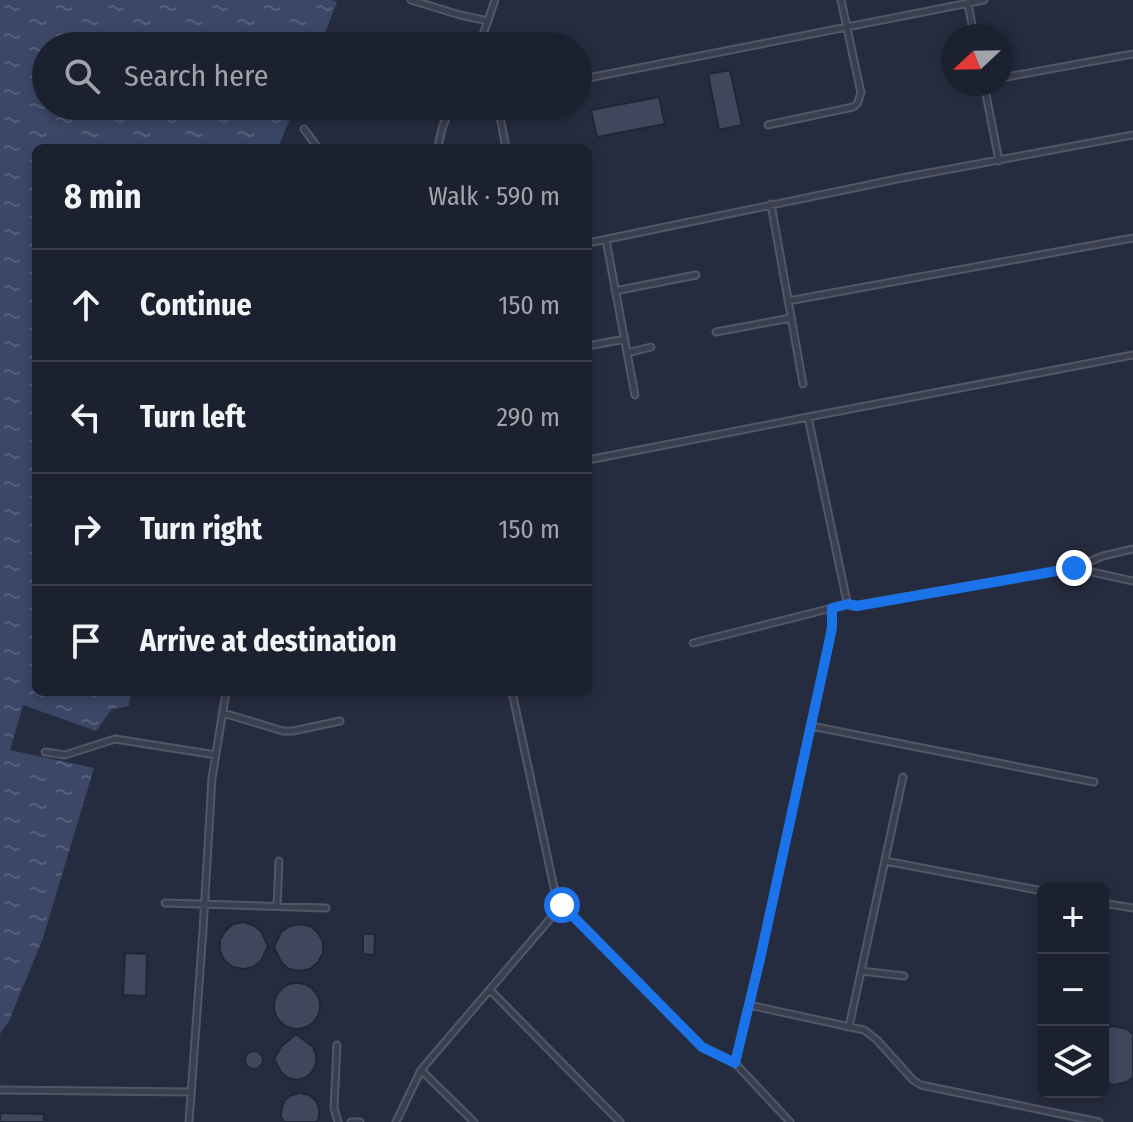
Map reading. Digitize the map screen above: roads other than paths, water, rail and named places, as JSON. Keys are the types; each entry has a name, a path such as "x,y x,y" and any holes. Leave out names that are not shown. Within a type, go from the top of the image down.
{"lane":[{"path":"411,0 488,21"},
{"path":"484,32 495,0"},
{"path":"768,125 857,104 861,93 841,0"},
{"path":"592,77 984,0"},
{"path":"968,3 972,24"},
{"path":"1013,76 1133,54"},
{"path":"986,96 999,161"},
{"path":"439,144 445,120"},
{"path":"501,120 505,144"},
{"path":"304,129 315,144"},
{"path":"592,242 902,178 1133,135"},
{"path":"771,204 803,384"},
{"path":"788,301 1133,238"},
{"path":"606,240 635,395"},
{"path":"615,291 696,275"},
{"path":"716,332 791,318"},
{"path":"592,345 625,339"},
{"path":"627,353 651,347"},
{"path":"592,459 1133,355"},
{"path":"808,417 848,604"},
{"path":"693,643 848,604 857,606 1074,568 1103,556 1133,549"},
{"path":"1074,568 1133,581"},
{"path":"735,1063 832,628 832,608"},
{"path":"189,1122 209,811 225,696"},
{"path":"513,696 555,892 562,905 702,1047 735,1063 790,1122"},
{"path":"223,713 283,731 340,721"},
{"path":"811,726 1094,782"},
{"path":"45,752 65,755 115,739 216,755"},
{"path":"849,1027 903,777"},
{"path":"277,906 279,861"},
{"path":"885,861 1037,890"},
{"path":"165,903 326,908"},
{"path":"1109,904 1133,908"},
{"path":"396,1122 421,1070 562,905"},
{"path":"861,971 904,976"},
{"path":"490,990 620,1122"},
{"path":"749,1005 864,1030 921,1085 1099,1122"},
{"path":"337,1045 334,1108 338,1122"},
{"path":"421,1070 474,1122"},
{"path":"0,1090 190,1092"},
{"path":"351,1122 360,1122"}],"water":[{"path":"0,0 331,0 337,2 325,32 32,32 32,120 289,120 280,144 32,144 32,696 130,696 129,706 112,709 96,731 23,705 10,750 94,768 43,938 9,1021 0,1034"}]}
